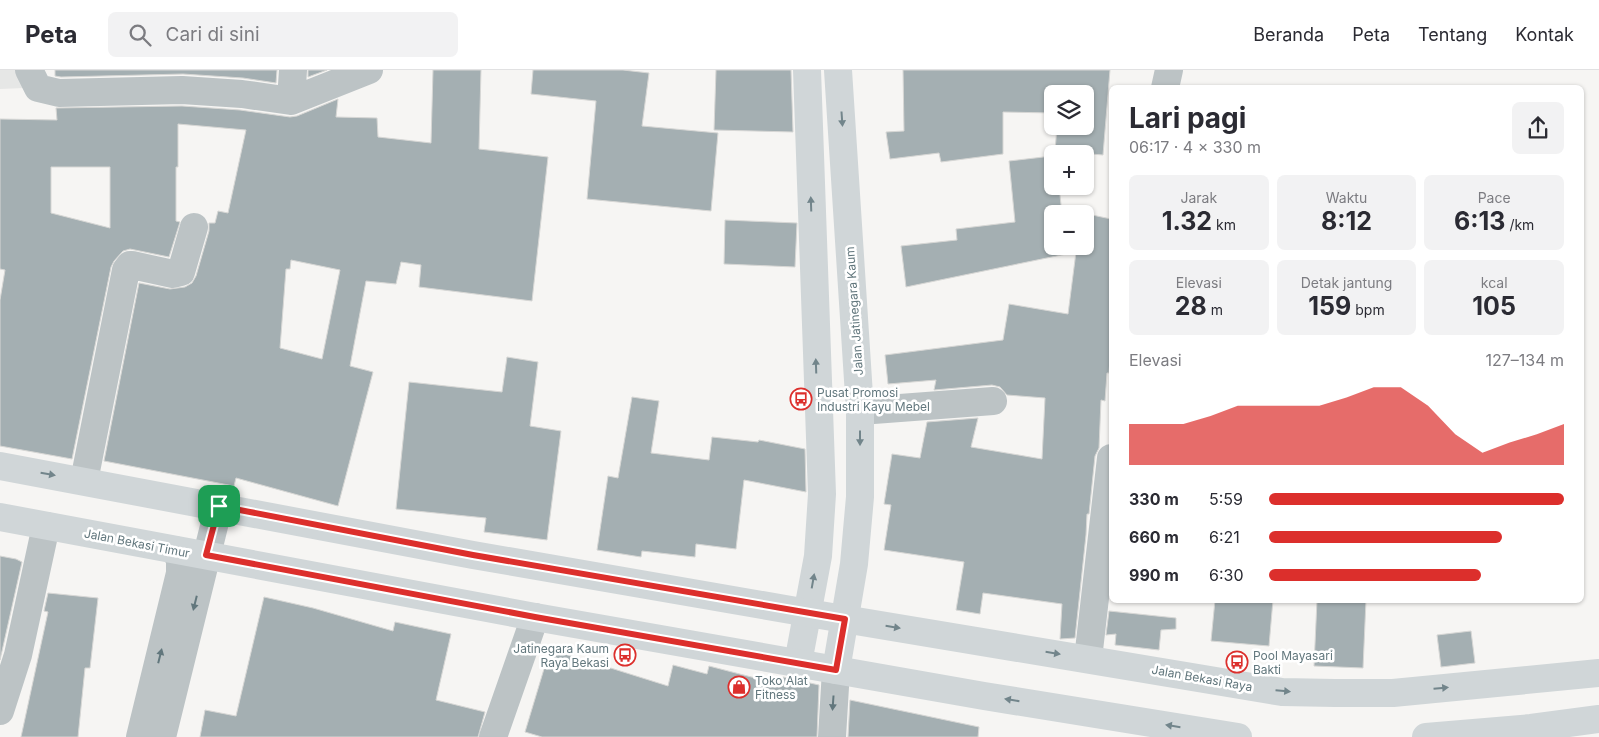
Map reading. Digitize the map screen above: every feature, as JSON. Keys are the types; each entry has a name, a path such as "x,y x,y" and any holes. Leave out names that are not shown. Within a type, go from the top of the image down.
{"main road":[{"path":"798,663 818,556 822,494 807,77 839,75"},
{"name":"Jalan Jatinegara Kaum","path":"836,670 854,564 860,497 860,412 839,75"},
{"path":"0,466 473,555 808,613"},
{"name":"Jalan Bekasi Timur","path":"0,517 535,617 836,670"},
{"name":"Jalan Bekasi Raya","path":"808,613 1282,692 1335,694 1393,692 1599,673"},
{"path":"836,670 1238,737"},
{"path":"1426,737 1531,732 1599,719"}],"street":[{"path":"29,70 38,88 60,93 182,90 242,94 291,101 369,70"},
{"path":"291,101 293,70"},
{"path":"1166,85 1169,70"},
{"path":"84,481 126,270 132,265 173,274 181,272 194,227"},
{"path":"860,412 994,401"},
{"path":"1088,659 1109,475"},
{"path":"162,737 219,506"},
{"path":"0,711 18,655 46,526"},
{"path":"140,737 180,573 180,560 176,550"},
{"path":"492,737 535,617"},
{"path":"832,737 836,670"}],"shaded area":[{"path":"0,70 27,70 24,88 0,89"}],"building":[{"path":"55,70 277,70 276,83 243,78 183,74 61,77 55,76"},
{"path":"308,70 327,70 308,77"},
{"path":"433,70 481,70 479,149 548,157 532,301 419,287 421,265 401,262 396,284 366,281 350,366 373,372 338,506 236,478 234,486 104,461 139,283 170,289 185,287 192,283 196,276 209,231 209,223 215,223 218,211 228,213 246,130 178,124 176,221 180,222 169,257 130,249 123,251 111,267 72,459 0,446 0,300 5,270 0,269 0,119 57,120 56,108 182,106 240,110 290,117 297,116 338,99 336,117 377,118 378,137 431,143","holes":["51,167 110,167 110,228 51,213","291,260 340,270 322,359 280,348 286,269 290,269"]},
{"path":"533,70 623,70 649,73 642,126 718,133 711,211 587,199 596,101 531,94"},
{"path":"716,70 791,70 793,132 714,130"},
{"path":"903,70 1110,70 1103,155 1094,154 1094,145 1055,145 1056,135 1094,135 1094,85 1044,85 1044,113 1003,112 1003,154 941,162 939,153 890,159 886,132 904,131"},
{"path":"1044,157 1044,195 1060,195 1061,205 1044,205 1044,255 1061,255 906,287 901,246 957,240 956,229 1015,222 1009,161"},
{"path":"1094,215 1109,219 1109,373 1107,373 1105,401 1101,400 1099,448 1095,456 1089,514 1087,514 1075,638 1060,639 1062,604 983,593 980,614 956,610 964,562 884,550 891,505 884,504 892,454 920,458 927,422 978,418 971,447 1042,459 1045,398 1007,395 1000,387 992,385 934,390 936,380 888,384 885,355 1003,340 1009,304 1068,314 1076,255 1094,255"},
{"path":"725,220 797,223 795,267 724,264"},
{"path":"507,357 538,362 530,426 561,431 547,540 484,532 486,518 396,509 409,382 502,392"},
{"path":"632,397 659,401 651,453 709,460 712,437 758,442 759,440 805,449 806,492 744,480 736,549 696,544 695,557 642,551 641,557 597,550 608,476 618,478"},
{"path":"0,556 22,562 0,660"},
{"path":"48,593 98,598 90,668 85,668 78,737 21,737 48,612 44,611"},
{"path":"264,597 313,608 393,631 395,622 451,634 436,700 485,712 478,737 200,737 205,710 236,716"},
{"path":"1215,603 1273,603 1269,646 1211,641"},
{"path":"1317,603 1366,603 1363,668 1314,666"},
{"path":"1109,611 1176,618 1176,629 1161,630 1159,650 1115,645 1116,634 1106,635"},
{"path":"1471,631 1475,663 1441,667 1437,635"},
{"path":"550,649 668,686 673,665 707,674 709,666 782,685 783,677 819,685 817,737 542,737 525,732"},
{"path":"850,700 979,727 978,737 848,737"}],"place":[{"name":"Pusat Promosi Industri Kayu Mebel","path":"801,399"},
{"name":"Jatinegara Kaum Raya Bekasi","path":"625,655"},
{"name":"Pool Mayasari Bakti","path":"1237,662"},
{"name":"Toko Alat Fitness","path":"739,687"}],"route":[{"path":"219,506 473,555 845,619 836,670 535,617 206,555 219,506"}]}
